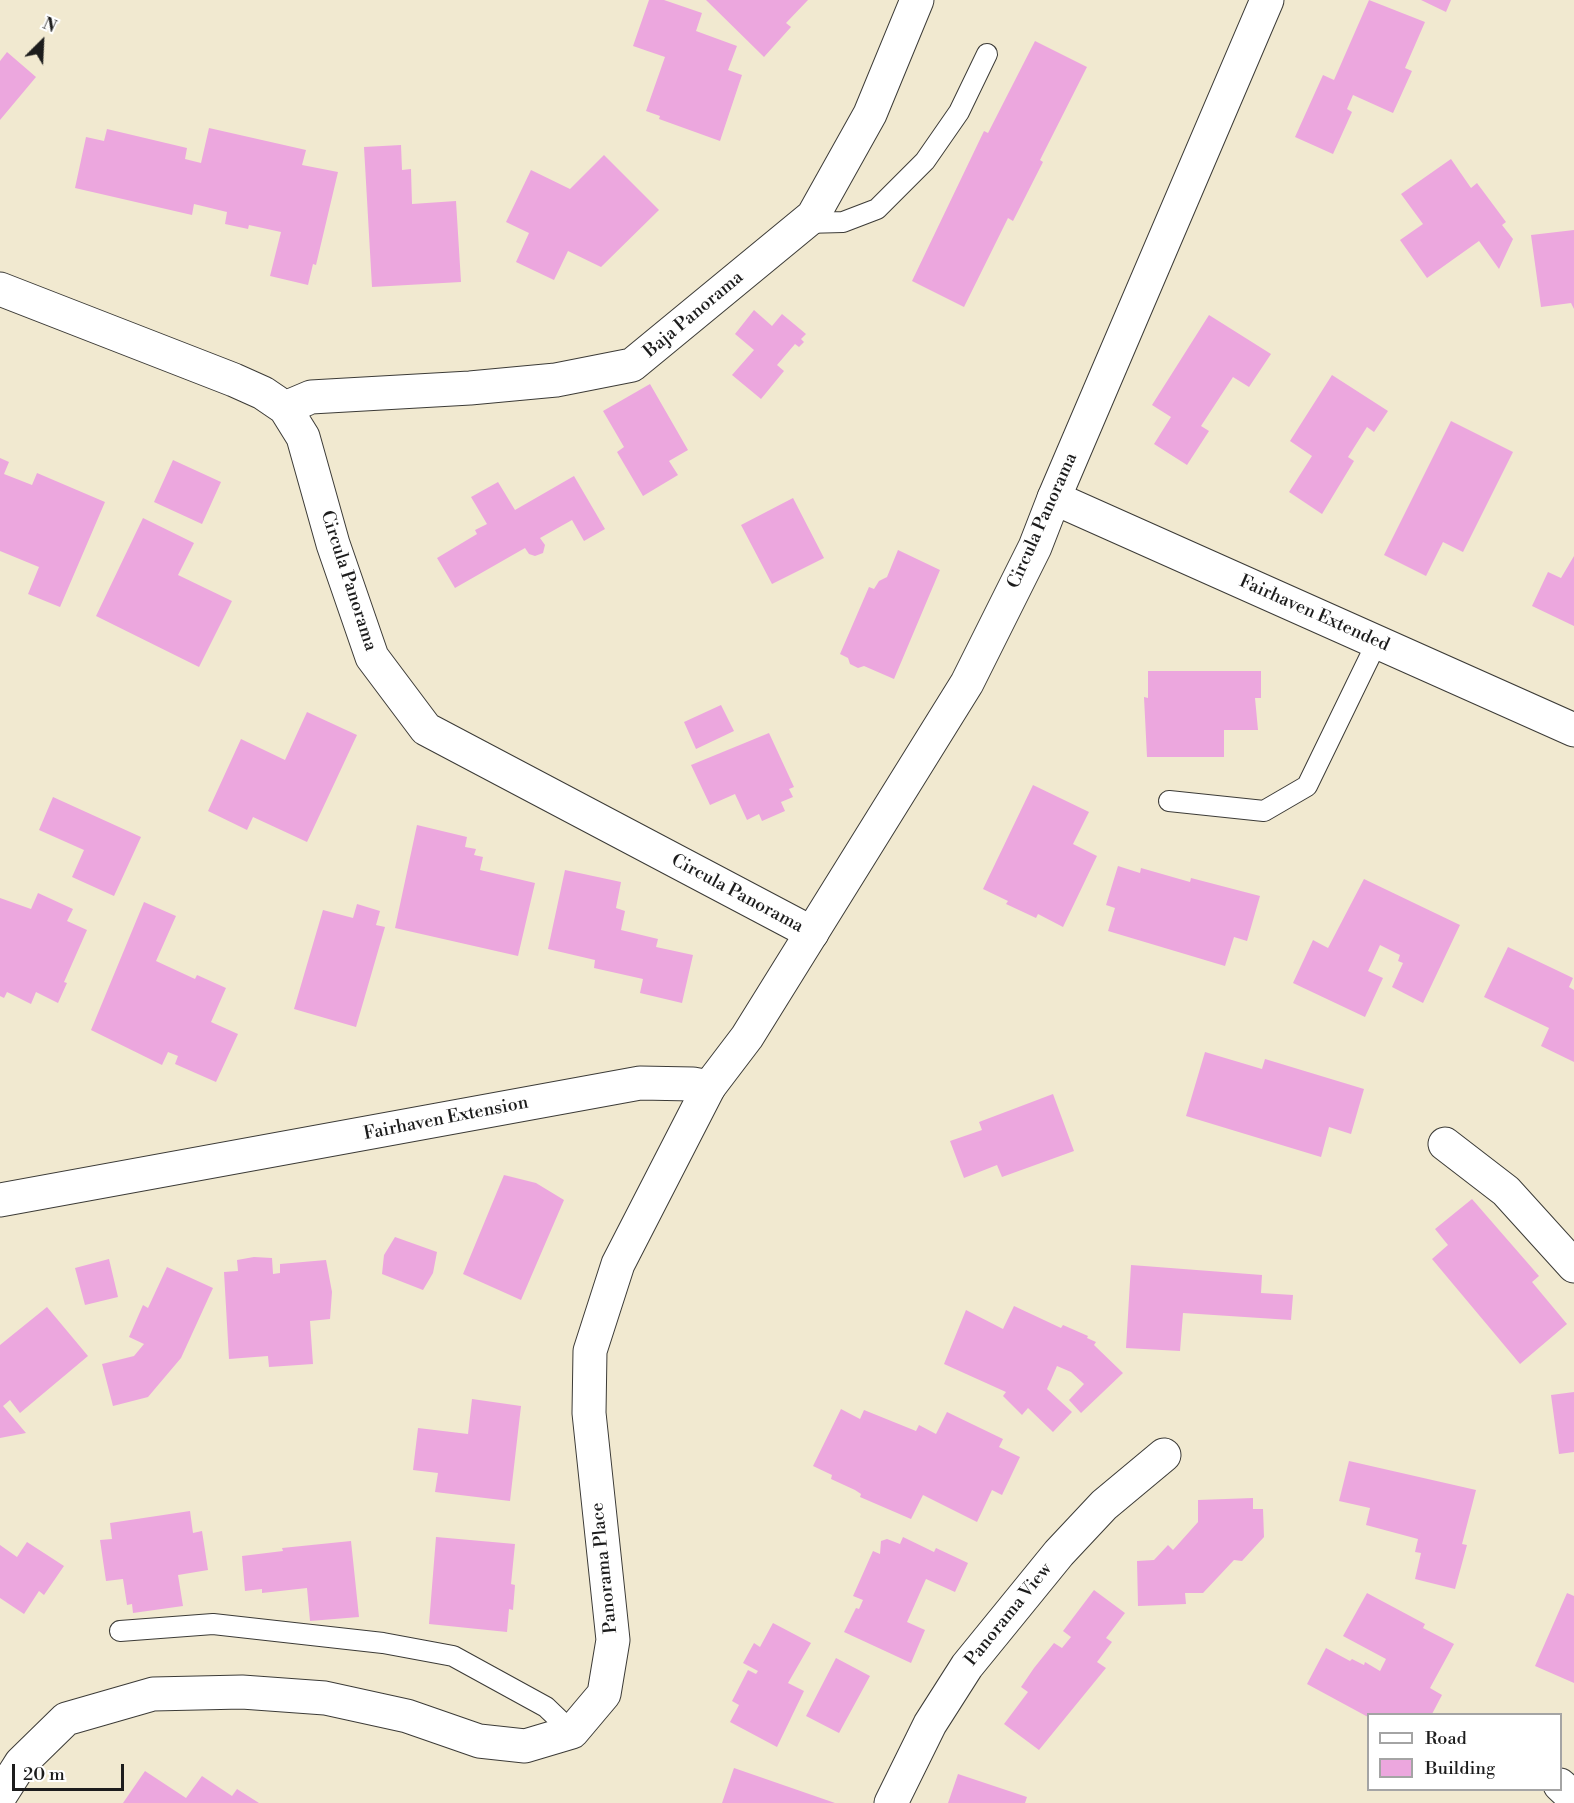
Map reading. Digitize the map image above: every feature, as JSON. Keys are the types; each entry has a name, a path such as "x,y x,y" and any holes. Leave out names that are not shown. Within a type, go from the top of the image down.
{"street":[{"name":"Baja Panorama","path":"285,408 311,397 470,388 556,380 633,365 813,216 870,114 917,0"},
{"name":"Circula Panorama","path":"0,289 234,380 263,393 285,408 303,437 333,544 372,657 426,729 812,933 967,683 1035,547 1267,0"},
{"name":"Fairhaven Extended","path":"1054,498 1574,730"},
{"path":"709,1087 747,1037 812,933"},
{"name":"Fairhaven Extension","path":"0,1200 640,1083 693,1084 709,1087"},
{"name":"Panorama Place","path":"572,1732 604,1694 613,1640 589,1413 590,1351 618,1264 709,1087"},
{"path":"1445,1144 1506,1191 1574,1266"},
{"name":"Panorama View","path":"891,1803 930,1724 967,1666 1059,1553 1104,1505 1164,1455"},
{"path":"0,1796 21,1763 66,1719 153,1694 242,1692 325,1698 407,1716 479,1741 525,1746 572,1732"},
{"path":"1562,1787 1574,1798"}],"lane":[{"path":"805,223 843,222 877,209 925,161 959,112 987,54"},
{"path":"1169,801 1264,811 1306,786 1377,642"},
{"path":"120,1631 213,1624 383,1643 453,1656 546,1707 572,1732"}],"building":[{"path":"649,0 664,0 702,13 696,31 737,46 728,70 742,75 720,141 659,119 660,116 646,111 665,57 633,46"},
{"path":"706,0 808,0 786,23 791,27 764,57"},
{"path":"1369,0 1425,22 1405,68 1412,71 1393,113 1353,95 1347,109 1352,112 1333,154 1295,137 1323,75 1334,80"},
{"path":"1421,0 1451,0 1446,12"},
{"path":"1035,41 1087,67 1040,160 1043,162 1013,221 1008,218 964,307 912,281 984,131 988,133"},
{"path":"7,52 36,77 0,120 0,61"},
{"path":"209,128 306,150 302,165 338,172 316,265 313,264 308,285 270,276 281,232 249,225 248,229 225,224 227,212 194,204 192,215 75,188 86,137 104,141 107,129 187,148 185,159 201,163"},
{"path":"401,145 402,170 411,169 412,204 456,201 461,282 372,287 364,147"},
{"path":"604,155 659,210 601,267 568,251 554,280 516,262 529,233 506,222 531,170 570,189"},
{"path":"1451,159 1471,188 1477,183 1506,222 1502,225 1513,239 1499,269 1479,241 1427,278 1400,240 1423,224 1401,194"},
{"path":"1574,230 1574,309 1571,303 1541,307 1531,235"},
{"path":"754,310 772,326 782,314 806,334 801,339 804,342 799,347 795,344 777,365 784,371 761,399 732,375 754,350 735,334"},
{"path":"1209,315 1271,354 1249,387 1233,377 1201,426 1209,431 1187,465 1154,444 1171,417 1152,405"},
{"path":"1332,375 1388,411 1374,432 1367,427 1348,457 1354,461 1322,514 1289,492 1312,456 1290,441"},
{"path":"650,384 688,450 669,461 678,475 643,496 617,452 624,447 603,411"},
{"path":"1451,421 1513,452 1463,552 1443,542 1426,576 1384,555"},
{"path":"0,458 9,462 4,474 32,485 37,473 105,502 60,607 28,594 39,567 0,551"},
{"path":"173,460 221,482 202,524 154,502"},
{"path":"574,476 605,529 584,541 572,520 540,538 545,545 543,553 535,556 529,554 525,548 455,588 437,558 477,534 475,530 487,524 471,497 498,482 515,510"},
{"path":"793,498 824,558 772,584 741,525"},
{"path":"143,518 194,543 178,575 232,601 199,667 96,616"},
{"path":"898,550 940,570 894,679 864,666 858,668 840,654 869,587 874,589 879,581 887,577"},
{"path":"1574,556 1574,626 1532,606 1548,572 1561,578"},
{"path":"1148,671 1261,671 1261,698 1255,698 1258,730 1224,730 1224,757 1147,757 1144,697 1148,698"},
{"path":"721,705 734,731 696,749 684,722"},
{"path":"307,712 357,735 307,842 253,817 247,830 208,811 241,739 285,760"},
{"path":"769,733 794,787 789,789 793,797 781,802 785,811 762,821 759,814 747,820 735,794 710,805 691,765"},
{"path":"1033,785 1089,812 1073,844 1097,856 1063,927 1038,914 1036,918 1006,904 1008,901 983,889"},
{"path":"53,797 141,837 114,896 72,877 84,850 39,830"},
{"path":"417,825 467,837 465,847 476,849 474,855 483,857 480,870 535,883 518,956 395,928"},
{"path":"1118,866 1140,873 1141,868 1190,882 1191,878 1260,896 1247,941 1234,937 1225,966 1108,931 1115,908 1106,905"},
{"path":"565,870 621,882 616,908 625,911 621,930 658,939 656,947 693,955 682,1003 640,993 643,979 594,968 595,960 548,949"},
{"path":"1364,879 1460,925 1423,1003 1392,987 1403,963 1398,961 1400,955 1380,945 1368,971 1383,978 1365,1017 1293,983 1313,940 1328,948"},
{"path":"38,893 73,909 67,921 87,930 64,982 67,983 58,1003 36,992 31,1004 7,992 4,998 0,996 0,898 31,909"},
{"path":"144,902 176,916 156,961 195,979 197,975 226,988 211,1022 238,1034 216,1082 175,1064 178,1056 168,1052 162,1065 91,1030"},
{"path":"357,904 380,911 376,925 385,927 356,1027 294,1009 323,910 353,918"},
{"path":"1508,947 1573,978 1569,987 1574,990 1574,1062 1541,1046 1549,1028 1484,997"},
{"path":"1205,1052 1262,1069 1265,1059 1364,1089 1351,1134 1329,1127 1321,1157 1186,1116"},
{"path":"1053,1094 1074,1151 1002,1177 997,1165 964,1178 950,1141 982,1130 979,1122"},
{"path":"504,1175 536,1183 564,1200 521,1300 463,1274"},
{"path":"1472,1199 1539,1276 1532,1282 1567,1324 1520,1364 1432,1259 1448,1245 1435,1229"},
{"path":"395,1237 437,1252 433,1273 423,1290 382,1274 384,1255"},
{"path":"254,1257 272,1258 273,1274 280,1273 280,1264 326,1260 332,1292 330,1319 310,1321 313,1364 269,1367 268,1356 229,1359 224,1272 238,1271 237,1260"},
{"path":"109,1259 118,1297 85,1305 75,1268"},
{"path":"1131,1265 1262,1275 1261,1293 1293,1295 1291,1320 1183,1313 1180,1351 1126,1348"},
{"path":"167,1267 213,1288 181,1358 148,1397 113,1406 102,1364 134,1356 144,1344 129,1337 143,1305 148,1308"},
{"path":"1014,1306 1061,1328 1063,1325 1088,1336 1087,1338 1096,1342 1094,1345 1123,1373 1081,1413 1069,1400 1084,1384 1071,1372 1057,1366 1047,1389 1072,1412 1053,1432 1028,1408 1022,1415 1003,1396 1006,1392 944,1364 966,1310 1003,1329"},
{"path":"47,1307 88,1356 20,1413 10,1400 3,1406 26,1433 0,1438 0,1345"},
{"path":"1574,1392 1574,1452 1559,1454 1551,1395"},
{"path":"472,1399 521,1406 510,1501 435,1492 438,1473 413,1470 418,1428 468,1434"},
{"path":"841,1409 860,1419 864,1410 916,1431 919,1425 936,1434 947,1412 1003,1439 999,1447 1020,1457 1002,1495 992,1490 977,1522 923,1495 911,1519 860,1497 861,1494 855,1490 831,1479 832,1475 813,1466"},
{"path":"1349,1461 1476,1490 1462,1544 1467,1545 1455,1589 1415,1579 1421,1553 1415,1552 1418,1539 1366,1525 1370,1508 1339,1501"},
{"path":"1253,1498 1253,1509 1263,1509 1264,1537 1242,1561 1234,1560 1203,1593 1185,1593 1186,1604 1138,1606 1137,1561 1154,1560 1168,1545 1173,1550 1198,1522 1198,1500"},
{"path":"190,1511 193,1533 202,1531 208,1570 178,1575 183,1606 133,1613 132,1604 127,1605 123,1579 106,1581 100,1540 112,1539 110,1523"},
{"path":"436,1537 515,1544 511,1584 515,1585 513,1610 509,1609 507,1632 429,1624"},
{"path":"903,1537 934,1552 936,1548 968,1563 955,1592 926,1579 907,1622 925,1630 911,1663 844,1632 856,1608 859,1609 863,1600 853,1596 873,1551 880,1554 881,1541 887,1539 900,1544"},
{"path":"351,1541 359,1617 310,1621 307,1588 262,1593 262,1589 245,1591 242,1556 283,1551 282,1548"},
{"path":"27,1542 64,1566 44,1595 39,1591 24,1614 0,1598 0,1545 17,1557"},
{"path":"1094,1590 1125,1613 1106,1638 1112,1642 1097,1662 1106,1668 1039,1750 1004,1724 1028,1692 1021,1687 1034,1668 1054,1643 1062,1648 1071,1637 1063,1631"},
{"path":"1367,1593 1425,1624 1423,1628 1454,1644 1430,1688 1442,1695 1433,1713 1367,1713 1367,1716 1307,1684 1326,1648 1350,1661 1352,1659 1364,1665 1365,1662 1380,1671 1386,1659 1343,1636"},
{"path":"1567,1593 1574,1596 1574,1683 1535,1666"},
{"path":"773,1623 811,1643 788,1683 804,1691 777,1747 730,1722 739,1705 732,1701 748,1670 756,1674 758,1671 743,1663 754,1643 760,1647"},
{"path":"836,1658 870,1676 839,1733 806,1716"},
{"path":"734,1768 835,1803 722,1803"},
{"path":"145,1771 186,1798 202,1776 232,1796 237,1789 259,1803 123,1803"},
{"path":"958,1774 1027,1797 1025,1803 948,1803"}]}
